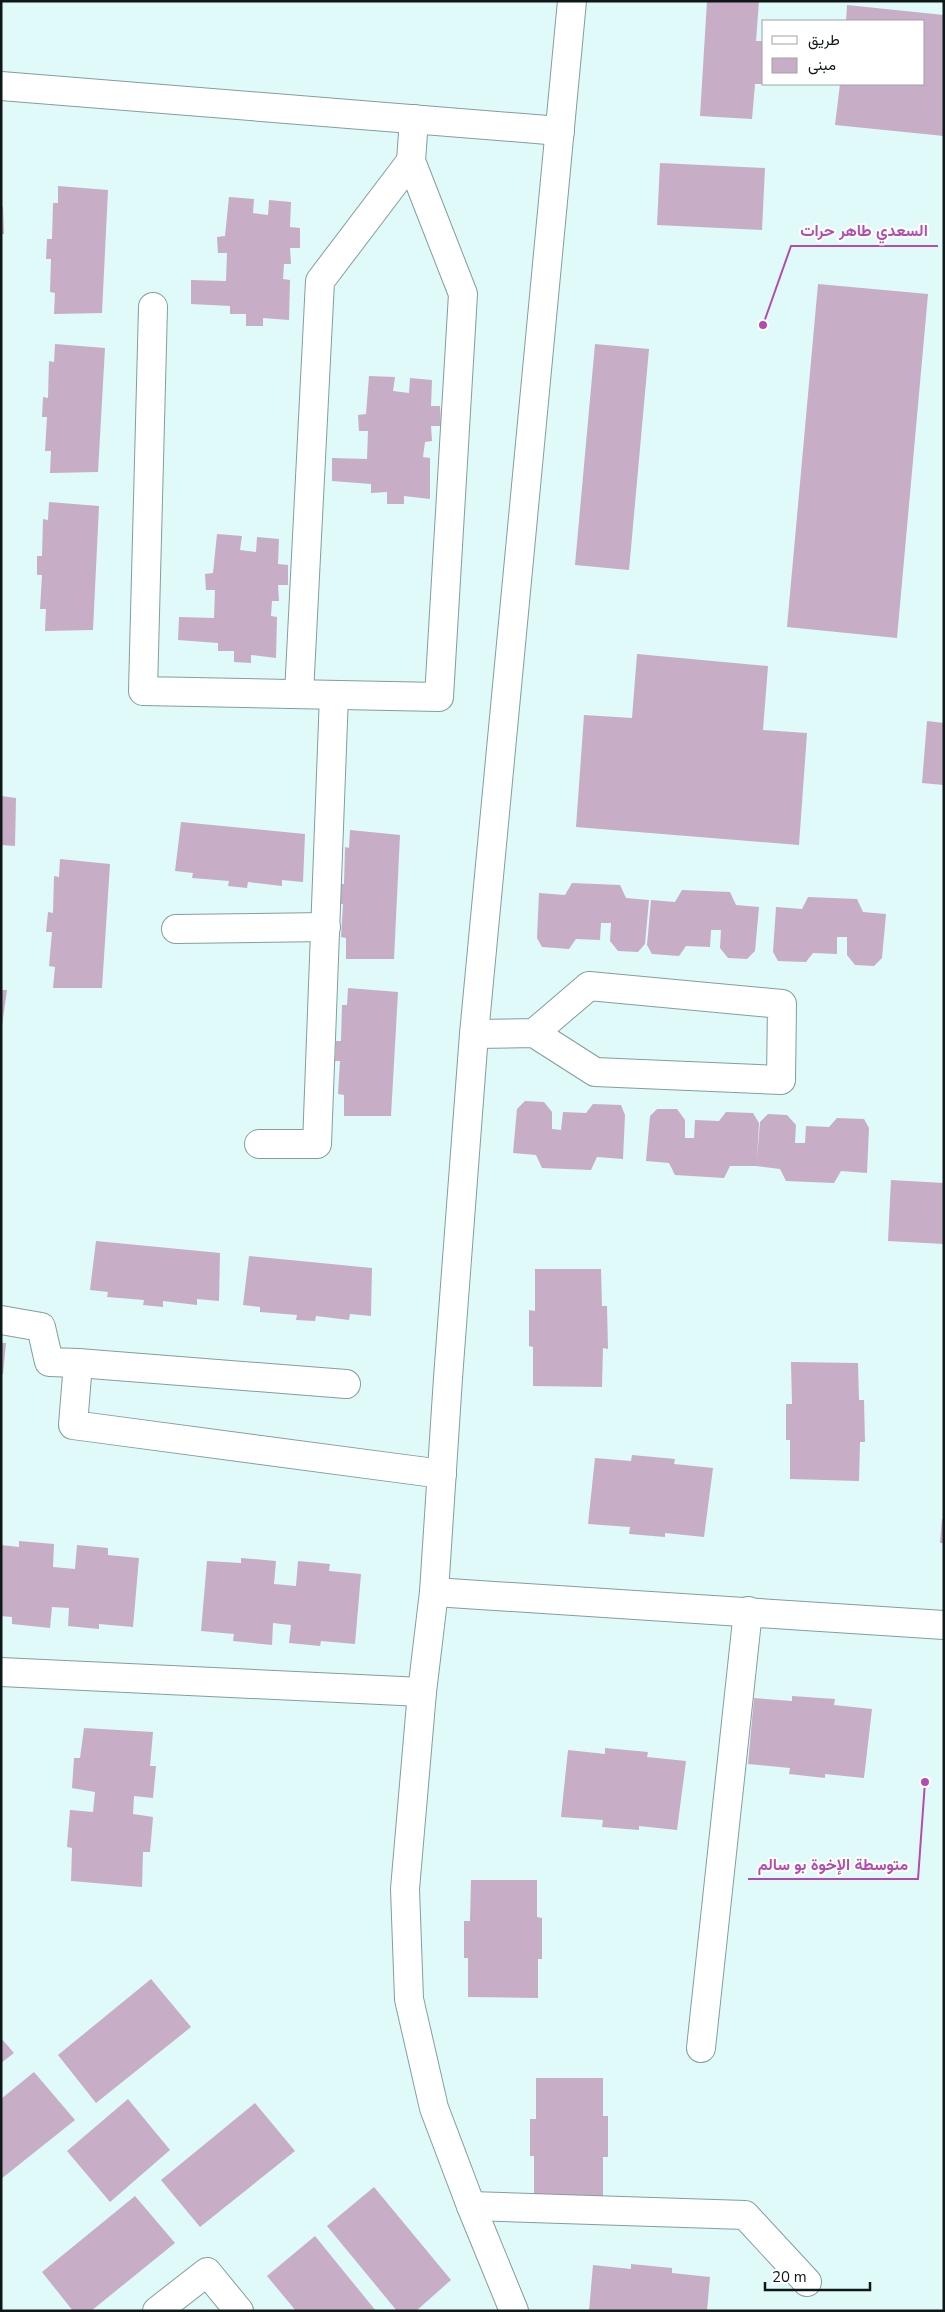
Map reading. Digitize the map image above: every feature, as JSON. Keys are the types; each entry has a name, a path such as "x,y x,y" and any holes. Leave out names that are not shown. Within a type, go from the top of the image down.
{"street":[{"path":"514,2311 471,2206 434,2108 409,1999 405,1889 422,1692 434,1592 474,1034 572,1"},
{"path":"1,86 560,131"},
{"path":"153,307 143,691 439,698 462,294 411,160 414,119"},
{"path":"299,694 320,281 411,160"},
{"path":"259,1144 317,1144 334,695"},
{"path":"176,929 326,927"},
{"path":"474,1034 534,1033 595,1072 781,1080 782,1004 589,986 534,1033"},
{"path":"1,1320 42,1326 50,1362 346,1384"},
{"path":"78,1364 72,1425 442,1474"},
{"path":"434,1592 944,1625"},
{"path":"701,2048 748,1611"},
{"path":"1,1672 422,1692"},
{"path":"471,2206 745,2215 807,2282"},
{"path":"157,2311 207,2272 239,2311"}],"building":[{"path":"707,1 759,1 756,41 762,41 762,84 755,84 752,119 700,116"},
{"path":"847,5 944,15 944,136 835,125 840,85 925,85 925,20 846,20"},
{"path":"660,163 765,168 762,230 657,225"},
{"path":"58,186 108,190 102,313 54,314 55,293 50,292 51,259 46,259 47,239 52,239 53,203 58,203"},
{"path":"229,197 254,199 253,213 268,215 269,200 291,202 290,227 300,228 300,248 290,248 291,264 284,264 283,279 290,280 289,320 263,318 263,326 246,326 246,314 230,314 230,306 191,304 191,280 226,281 227,253 218,253 217,237 225,236"},
{"path":"1,207 3,207 4,234 1,234"},
{"path":"818,284 928,294 897,638 787,627"},
{"path":"55,344 105,348 98,472 50,473 51,451 45,451 47,417 42,417 43,397 48,398 49,361 54,362"},
{"path":"595,344 649,349 629,570 575,565"},
{"path":"369,376 395,377 393,391 409,393 410,378 432,380 431,406 440,406 441,426 431,426 432,441 425,442 423,457 430,458 430,499 404,496 404,504 387,504 387,492 371,493 371,484 332,481 332,458 367,459 368,431 359,431 358,415 366,414"},
{"path":"49,502 99,506 93,630 45,631 46,609 40,609 42,575 37,575 37,556 42,556 43,519 48,520"},
{"path":"217,534 242,536 240,550 256,552 257,537 279,539 278,564 288,565 288,585 278,585 279,601 272,601 271,616 277,617 276,658 251,655 251,663 234,662 234,651 218,651 218,643 178,640 179,617 214,618 215,590 206,590 205,574 213,573"},
{"path":"637,654 768,666 763,730 807,733 799,845 576,827 584,715 632,718"},
{"path":"927,721 944,723 944,785 922,783"},
{"path":"1,796 16,798 15,846 1,845"},
{"path":"181,822 305,834 303,882 282,880 282,886 248,882 247,888 228,886 229,881 192,878 193,873 175,871"},
{"path":"350,830 400,835 394,959 346,959 346,938 341,937 343,904 338,904 338,884 344,884 345,847 349,848"},
{"path":"60,859 110,864 102,988 53,988 55,967 49,966 52,932 46,932 48,912 53,913 54,876 59,877"},
{"path":"572,883 620,885 626,898 649,900 645,944 638,952 618,951 610,941 611,923 601,923 600,940 576,939 569,949 542,947 537,938 539,893 565,895"},
{"path":"682,890 730,892 736,905 759,907 755,951 747,959 728,958 720,948 721,930 711,930 710,947 686,946 679,956 652,954 647,945 651,900 675,902"},
{"path":"808,897 857,899 863,912 886,914 882,958 874,966 855,965 847,955 847,937 837,937 837,954 813,953 806,962 778,961 773,952 776,907 802,909"},
{"path":"348,988 398,992 391,1116 344,1116 344,1095 338,1094 340,1061 335,1061 336,1041 341,1041 342,1005 347,1005"},
{"path":"1,990 7,990 2,1025 1,1025"},
{"path":"525,1101 544,1102 552,1112 552,1129 561,1130 563,1112 586,1113 593,1104 621,1105 625,1115 623,1159 597,1157 591,1170 542,1168 536,1155 513,1153 517,1109"},
{"path":"657,1109 677,1109 685,1120 685,1138 694,1138 695,1120 719,1121 726,1112 753,1113 759,1123 757,1159 760,1122 768,1114 787,1115 796,1125 795,1143 805,1143 806,1126 829,1127 837,1118 864,1119 869,1128 867,1173 841,1171 834,1183 786,1181 780,1169 756,1166 730,1166 724,1178 675,1175 669,1163 646,1161 650,1116"},
{"path":"891,1180 944,1183 944,1244 888,1241"},
{"path":"96,1241 220,1253 219,1301 197,1299 197,1305 163,1301 163,1307 143,1305 144,1300 107,1297 108,1292 90,1290"},
{"path":"249,1256 372,1268 371,1316 350,1314 349,1320 316,1316 315,1321 296,1320 297,1315 260,1312 260,1307 243,1305"},
{"path":"535,1269 601,1269 602,1306 607,1306 608,1349 603,1348 602,1387 533,1386 533,1347 529,1346 529,1310 535,1311"},
{"path":"1,1343 6,1343 3,1374 1,1374"},
{"path":"791,1362 858,1363 859,1400 864,1400 865,1442 860,1442 859,1481 790,1479 790,1440 786,1440 786,1404 792,1404"},
{"path":"632,1455 675,1459 674,1464 713,1468 704,1537 665,1533 665,1537 629,1534 630,1527 588,1524 595,1458 631,1461"},
{"path":"942,1519 944,1519 944,1543 940,1543"},
{"path":"19,1541 54,1544 53,1567 75,1569 77,1545 108,1548 108,1555 139,1558 133,1627 99,1624 99,1629 68,1626 69,1608 52,1607 50,1628 12,1624 12,1617 1,1616 1,1545 19,1547"},
{"path":"241,1558 276,1561 274,1584 296,1586 298,1561 330,1564 329,1571 361,1574 355,1644 321,1641 320,1646 289,1643 291,1625 273,1623 272,1645 233,1641 234,1634 201,1631 207,1561 241,1563"},
{"path":"792,1696 835,1699 834,1705 872,1709 864,1778 825,1774 825,1778 789,1774 790,1768 748,1764 754,1698 792,1701"},
{"path":"84,1728 153,1732 150,1766 156,1766 153,1798 134,1796 133,1814 153,1817 150,1852 143,1852 142,1887 71,1881 72,1848 67,1847 70,1810 93,1812 95,1792 72,1788 74,1758 80,1758"},
{"path":"605,1748 648,1752 647,1757 686,1761 677,1830 639,1826 639,1830 602,1827 603,1820 561,1817 568,1750 605,1754"},
{"path":"471,1880 537,1880 537,1917 542,1918 542,1959 538,1959 538,1998 468,1997 468,1958 464,1958 464,1921 470,1921"},
{"path":"151,1979 191,2027 96,2103 58,2055"},
{"path":"1,2038 14,2053 1,2063"},
{"path":"34,2072 75,2120 1,2179 1,2099"},
{"path":"536,2078 603,2078 603,2116 608,2116 608,2157 603,2157 603,2196 534,2195 534,2156 530,2156 530,2119 536,2119"},
{"path":"128,2099 170,2150 110,2202 67,2151"},
{"path":"255,2103 295,2151 200,2227 161,2180"},
{"path":"374,2187 451,2280 416,2311 397,2311 327,2226"},
{"path":"135,2196 175,2243 91,2311 73,2311 42,2272"},
{"path":"315,2236 376,2311 296,2311 267,2276"},
{"path":"631,2264 672,2268 672,2273 710,2277 707,2311 589,2311 593,2265 631,2269"}],"place":[{"name":"السعدي طاهر حرات","path":"763,325"},
{"name":"متوسطة الإخوة بو سالم","path":"925,1782"}]}
